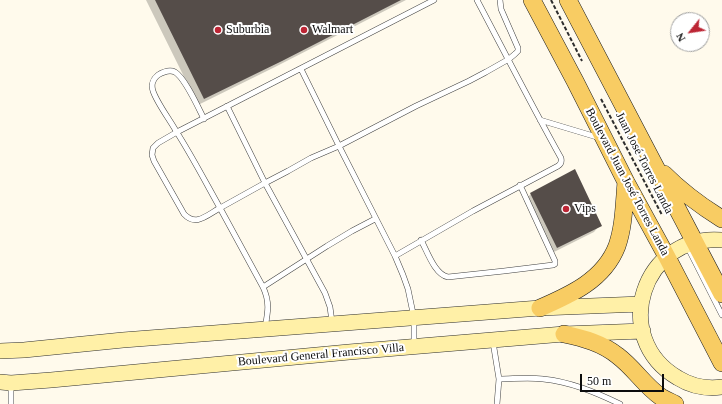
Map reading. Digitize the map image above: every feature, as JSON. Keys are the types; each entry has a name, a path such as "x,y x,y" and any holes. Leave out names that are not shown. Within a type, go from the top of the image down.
{"main road":[{"name":"Boulevard Juan José Torres Landa","path":"532,0 722,363"},
{"path":"568,0 652,162 691,243 722,294"},
{"path":"652,162 680,189 696,202 722,219"},
{"path":"540,308 583,287 601,271 609,260 616,247 621,232 626,182"},
{"path":"722,240 705,240 691,243 679,248 666,257 650,278 643,294 641,304 641,318 645,339 654,355 666,369 673,375 698,386 722,387"},
{"path":"0,351 123,340 540,308 641,304"},
{"name":"Boulevard General Francisco Villa","path":"5,382 51,380 414,346 564,334 643,331"},
{"path":"564,334 595,342 606,347 618,356 661,397 675,404"}],"lane":[{"path":"434,0 158,143 153,148 152,155 154,162 184,214 188,218 199,220 265,182 311,158 339,146 509,59 518,51 518,48 501,9 500,0"},
{"path":"395,256 520,185 558,166 562,161 477,0"},
{"path":"301,69 375,219 395,256 408,289 414,318 414,346"},
{"path":"204,118 179,75 174,71 167,71 156,77 152,84 156,98 220,208 267,295 268,304 265,329"},
{"path":"227,106 265,182 328,299 332,324"},
{"path":"540,120 605,140"},
{"path":"422,240 436,269 443,276 448,277 504,272 555,264 555,261 520,185"},
{"path":"263,287 339,238 375,219"},
{"path":"691,243 722,315"},
{"path":"493,340 499,379 497,404"},
{"path":"499,379 542,379 572,384 620,404"},
{"path":"5,382 11,404"}],"path":[{"path":"551,0 582,61"},
{"name":"Juan José Torres Landa","path":"599,95 664,220"}],"building":[{"name":"Suburbia","path":"155,0 401,0 204,99"},
{"name":"Vips","path":"575,169 602,226 557,248 530,193"}],"place":[{"name":"Suburbia","path":"218,30"},
{"name":"Walmart","path":"304,30"},
{"name":"Vips","path":"566,209"}]}
